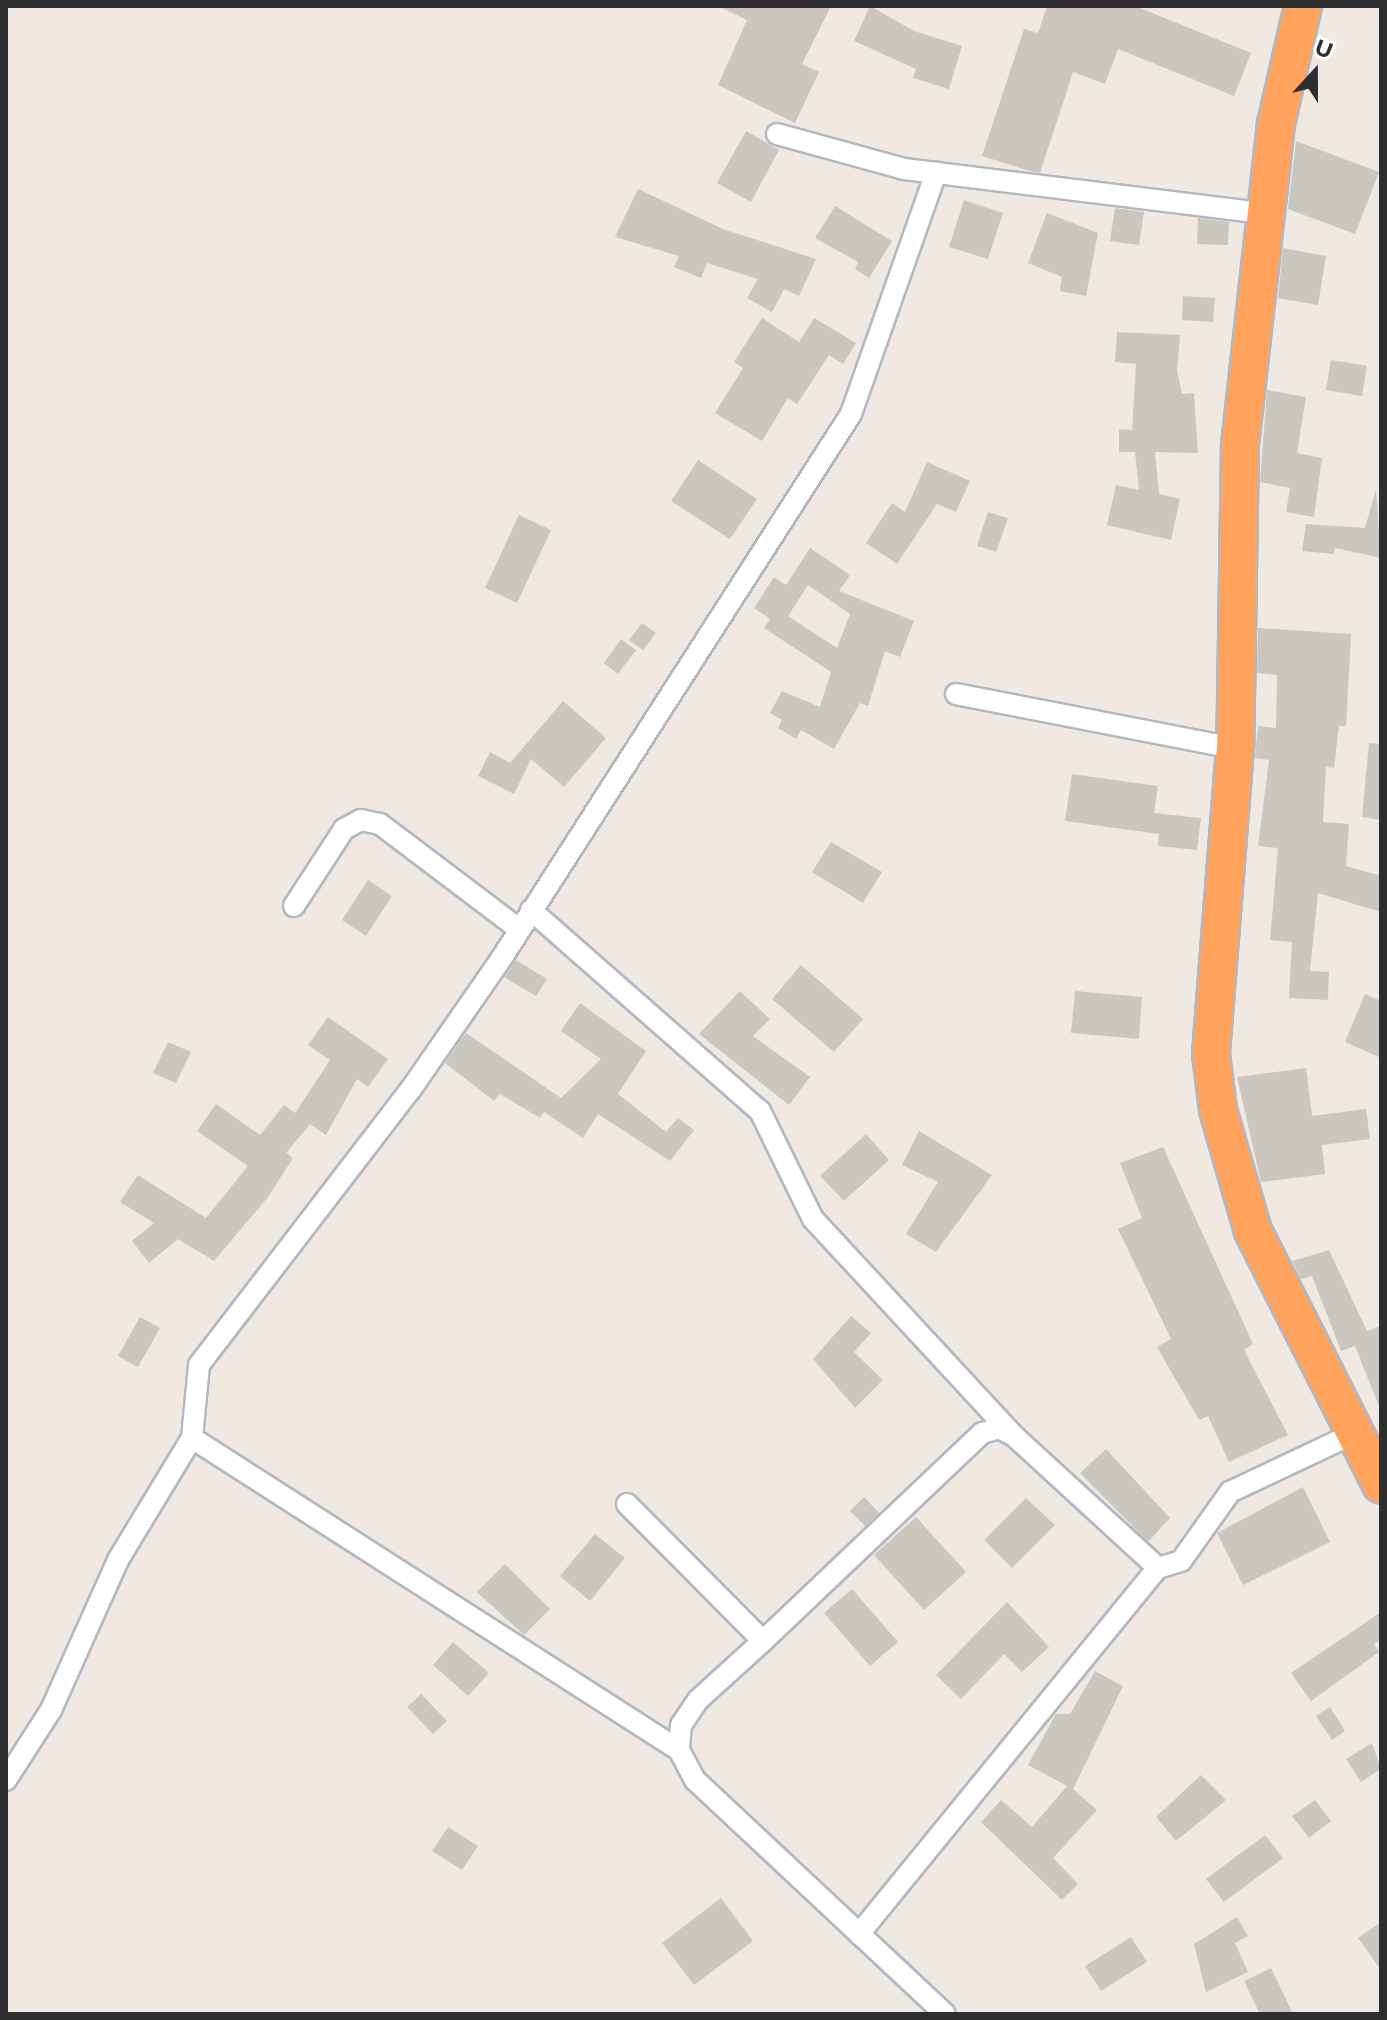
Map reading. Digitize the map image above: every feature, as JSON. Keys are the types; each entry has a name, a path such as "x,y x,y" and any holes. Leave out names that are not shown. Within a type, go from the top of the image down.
{"highway":[{"path":"1303,6 1283,71 1263,213 1240,444 1235,748 1211,1011 1218,1110 1253,1231 1359,1431 1381,1484"}],"street":[{"path":"777,134 855,161 1263,213"},
{"path":"6,1780 51,1710 118,1560 192,1438 199,1365 411,1089 519,929 851,414 936,173"},
{"path":"956,694 1235,748"},
{"path":"294,906 344,829 361,820 380,824 519,929"},
{"path":"531,910 760,1111 813,1219 1013,1435 1158,1568"},
{"path":"679,1750 681,1725 698,1700 982,1433 999,1428 1013,1435"},
{"path":"859,1934 1158,1568 1181,1561 1230,1492 1359,1431"},
{"path":"192,1438 679,1750 695,1780 945,2014"},
{"path":"627,1504 763,1641"}],"building":[{"path":"718,6 831,6 802,64 819,72 795,123 718,85 747,20"},
{"path":"870,6 914,31 962,46 949,89 913,78 916,69 854,41"},
{"path":"1047,6 1135,6 1251,53 1234,96 1118,49 1105,84 1073,72 1040,173 1030,171 982,156 1024,29 1038,33"},
{"path":"746,131 779,150 751,202 717,183"},
{"path":"1296,141 1379,172 1355,234 1288,209"},
{"path":"638,189 723,229 816,259 799,296 784,289 772,312 747,298 758,279 707,263 701,278 674,267 679,256 615,237"},
{"path":"964,200 1003,213 988,259 949,247"},
{"path":"835,206 892,241 869,278 855,269 858,262 815,238"},
{"path":"1115,208 1144,212 1139,245 1110,241"},
{"path":"1047,213 1098,233 1086,296 1060,291 1062,277 1028,263"},
{"path":"1198,218 1229,222 1228,245 1197,244"},
{"path":"1283,248 1326,256 1318,305 1278,298"},
{"path":"1183,296 1215,298 1213,322 1182,320"},
{"path":"762,318 799,342 814,318 856,343 843,364 829,355 797,404 788,398 762,441 715,413 743,368 734,362"},
{"path":"1117,332 1180,335 1177,371 1182,394 1194,393 1198,453 1155,452 1159,494 1180,499 1171,540 1107,525 1116,485 1139,490 1135,452 1119,452 1119,429 1132,430 1136,364 1115,362"},
{"path":"1331,360 1367,366 1362,396 1326,390"},
{"path":"1267,390 1306,397 1297,453 1322,458 1314,517 1286,512 1290,488 1260,482"},
{"path":"698,460 757,499 730,539 671,501"},
{"path":"927,462 970,481 956,512 937,504 897,564 866,543 892,503 905,512"},
{"path":"1376,489 1381,558 1335,548 1334,554 1302,551 1306,524 1365,528"},
{"path":"988,512 1008,518 996,552 977,546"},
{"path":"519,515 551,530 517,603 485,588"},
{"path":"810,548 850,575 839,591 914,621 900,657 885,651 868,706 860,703 834,749 801,730 796,739 778,728 782,720 770,713 782,691 820,707 831,672 764,628 770,619 754,608 774,577 786,585","holes":["808,585 850,614 837,648 788,616"]},
{"path":"642,623 656,633 643,650 629,640"},
{"path":"1258,628 1351,634 1346,726 1339,726 1334,768 1326,767 1323,822 1349,824 1346,866 1381,876 1381,912 1318,893 1310,971 1329,972 1328,1000 1289,998 1292,942 1270,940 1278,848 1258,846 1269,760 1255,758 1258,726 1276,728 1277,675 1257,673"},
{"path":"621,639 636,650 618,674 604,663"},
{"path":"563,701 606,738 564,787 531,759 514,794 478,776 490,752 510,763"},
{"path":"1369,743 1381,744 1381,820 1362,817"},
{"path":"1072,774 1158,786 1154,813 1201,818 1197,850 1158,846 1159,834 1065,821"},
{"path":"831,842 882,872 863,903 812,872"},
{"path":"368,880 392,896 366,936 342,920"},
{"path":"516,960 547,979 536,996 504,977"},
{"path":"801,965 863,1019 834,1052 772,999"},
{"path":"740,991 770,1019 753,1036 810,1077 789,1105 699,1034"},
{"path":"1075,991 1142,997 1139,1039 1071,1033"},
{"path":"1365,994 1381,1001 1381,1058 1345,1042"},
{"path":"580,1003 646,1051 618,1094 666,1132 678,1118 694,1130 670,1161 598,1114 583,1138 544,1112 540,1118 500,1094 494,1101 445,1063 466,1033 561,1098 601,1059 561,1031"},
{"path":"328,1017 388,1059 368,1087 357,1079 326,1135 310,1124 286,1153 293,1158 268,1197 214,1261 178,1239 149,1263 132,1241 154,1223 120,1202 138,1175 206,1218 248,1166 197,1131 216,1104 260,1135 284,1105 295,1113 330,1060 308,1045"},
{"path":"168,1042 191,1052 176,1083 153,1073"},
{"path":"1306,1068 1312,1116 1366,1109 1370,1139 1322,1145 1325,1174 1261,1182 1237,1077"},
{"path":"919,1131 992,1175 936,1252 906,1234 938,1182 902,1165"},
{"path":"866,1134 889,1160 844,1201 820,1176"},
{"path":"1163,1147 1253,1344 1244,1350 1288,1435 1229,1462 1208,1416 1199,1420 1157,1347 1171,1339 1118,1229 1142,1218 1120,1163"},
{"path":"1329,1250 1367,1331 1381,1326 1381,1411 1355,1346 1341,1351 1312,1276 1301,1279 1292,1261"},
{"path":"851,1316 871,1333 854,1352 883,1380 855,1408 813,1359"},
{"path":"140,1317 160,1328 138,1367 118,1356"},
{"path":"1106,1449 1170,1518 1148,1542 1080,1473"},
{"path":"1303,1487 1330,1542 1243,1585 1217,1533"},
{"path":"864,1497 879,1513 865,1526 850,1511"},
{"path":"1026,1498 1055,1525 1012,1568 984,1540"},
{"path":"916,1517 966,1572 924,1610 874,1555"},
{"path":"595,1534 625,1558 590,1601 560,1576"},
{"path":"505,1564 550,1609 524,1635 477,1592"},
{"path":"852,1589 898,1642 870,1666 824,1613"},
{"path":"1007,1602 1049,1647 1022,1672 1004,1654 961,1699 936,1675"},
{"path":"1381,1612 1381,1640 1374,1644 1379,1652 1311,1701 1291,1673"},
{"path":"453,1642 489,1673 468,1696 433,1665"},
{"path":"1095,1671 1123,1686 1073,1789 1097,1810 1053,1858 1078,1884 1062,1900 981,1822 1001,1800 1032,1827 1067,1786 1028,1765 1056,1714 1070,1714"},
{"path":"421,1694 447,1721 433,1734 407,1707"},
{"path":"1330,1707 1345,1731 1332,1740 1316,1716"},
{"path":"1372,1743 1381,1769 1361,1782 1346,1759"},
{"path":"1201,1775 1226,1800 1176,1841 1156,1817"},
{"path":"1315,1800 1331,1821 1309,1838 1292,1816"},
{"path":"448,1827 478,1846 462,1870 432,1851"},
{"path":"1265,1835 1283,1858 1224,1902 1206,1879"},
{"path":"721,1898 753,1941 694,1985 662,1943"},
{"path":"1237,1917 1248,1936 1235,1943 1248,1972 1206,1992 1194,1944"},
{"path":"1381,1922 1381,1970 1358,1938"},
{"path":"1131,1937 1147,1962 1101,1991 1085,1966"},
{"path":"1271,1968 1293,2014 1260,2014 1244,1981"}]}
